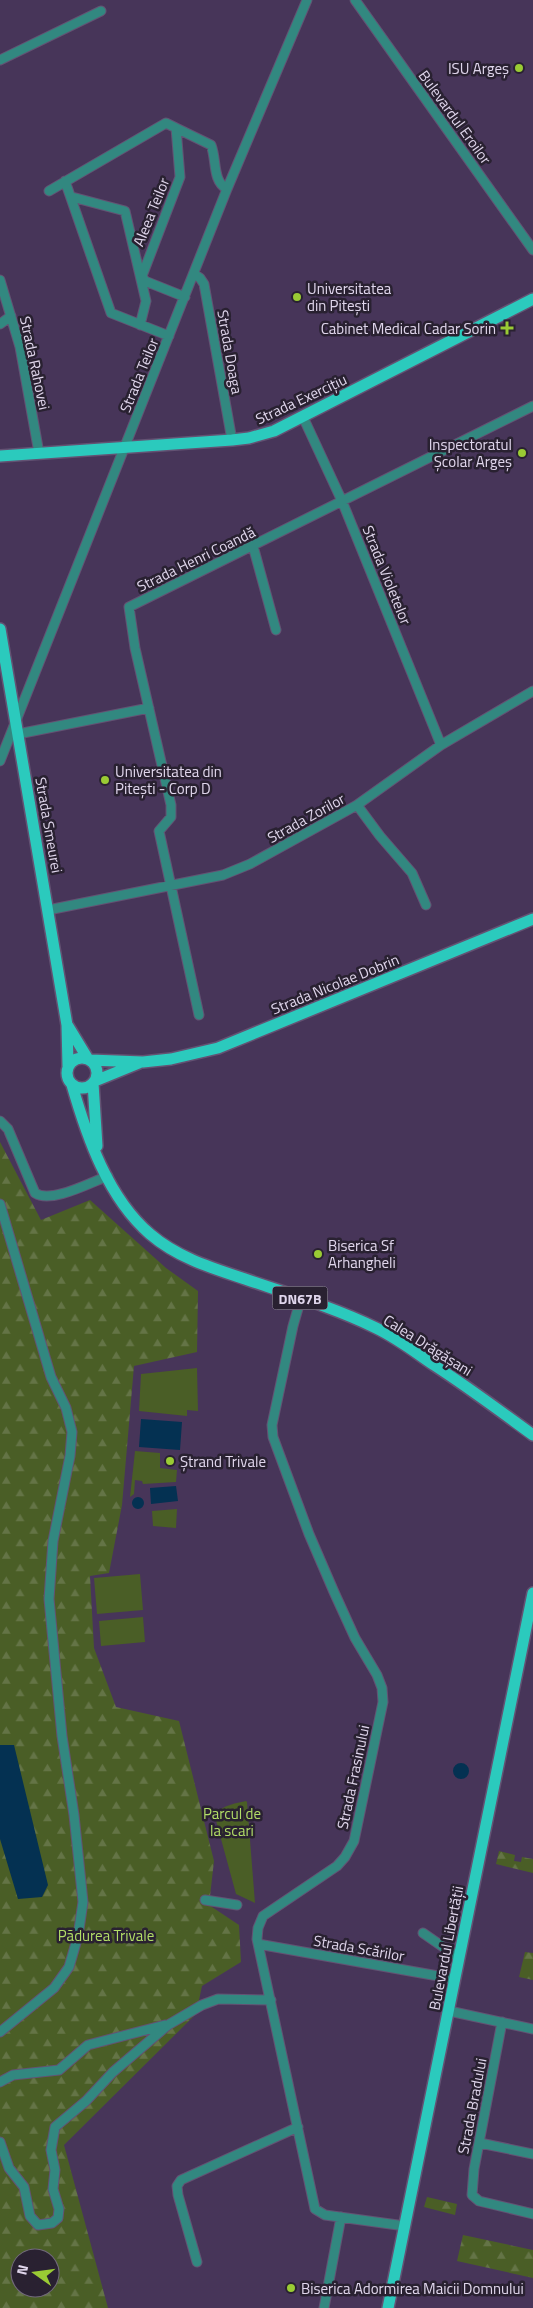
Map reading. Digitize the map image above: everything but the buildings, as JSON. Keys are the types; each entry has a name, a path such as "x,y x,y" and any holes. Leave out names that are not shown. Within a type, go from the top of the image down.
{"main road":[{"name":"Strada Exercițiu","path":"0,456 232,440 249,438 274,431 533,299"},
{"name":"Strada Smeurei","path":"0,629 67,1025 68,1066"},
{"name":"Strada Nicolae Dobrin","path":"89,1059 143,1062 187,1056 218,1048 533,919"},
{"name":"Strada Smeurei","path":"67,1025 89,1059"},
{"path":"74,1059 89,1059 97,1072 94,1082 81,1088 72,1085 66,1076 68,1066 74,1059"},
{"name":"Strada Nicolae Dobrin","path":"94,1082 143,1062"},
{"name":"Calea Drăgășani","path":"94,1082 97,1153"},
{"name":"Calea Drăgășani","path":"72,1085 81,1117 108,1176 137,1221 167,1246 202,1264 301,1298 357,1320 394,1338 529,1431 533,1441"},
{"name":"Bulevardul Libertății","path":"388,2308 533,1593"}],"street":[{"name":"Strada Teilor","path":"0,761 227,189 307,0"},
{"name":"Bulevardul Eroilor","path":"355,0 533,250"},
{"path":"0,60 101,11"},
{"path":"49,192 166,123 211,145 215,154 218,181 221,186 227,189"},
{"name":"Aleea Teilor","path":"142,276 180,177 176,128"},
{"path":"65,181 108,308 115,316 170,336"},
{"name":"Aleea Teilor","path":"72,197 125,211 142,276 146,300 140,324"},
{"name":"Strada Doaga","path":"194,274 204,284 232,440"},
{"path":"142,276 145,281 185,297"},
{"name":"Strada Rahovei","path":"0,280 12,316 25,368 39,454"},
{"path":"0,324 12,316"},
{"name":"Strada Henri Coandă","path":"171,886 160,831 171,817 171,805 135,648 129,607 533,406"},
{"name":"Strada Violetelor","path":"304,417 342,501 441,745"},
{"path":"253,546 276,630"},
{"name":"Strada Zorilor","path":"48,910 223,875 250,864 357,805 441,745 533,691"},
{"path":"18,734 149,708"},
{"path":"357,805 380,836 412,873 426,905"},
{"path":"171,886 199,1015"},
{"path":"0,1121 8,1129 14,1141 35,1194 41,1197 54,1196 108,1176"},
{"path":"0,1204 52,1377 66,1408 72,1432 70,1456 54,1541 50,1599 62,1736 74,1815 83,1902 78,1936 68,1967 54,1988 0,2032"},
{"name":"Strada Frasinului","path":"301,1298 291,1334 272,1425 273,1437 286,1476 334,1592 355,1638 377,1675 383,1702 354,1841 345,1858 336,1866 263,1916 258,1928 258,1944 315,2209 325,2215 405,2226"},
{"path":"205,1900 237,1905"},
{"path":"423,1933 459,1958"},
{"name":"Strada Scărilor","path":"258,1944 455,1979"},
{"path":"0,2142 9,2168 24,2187 30,2216 38,2225 52,2223 58,2218 59,2209 53,2189 55,2170 51,2150 55,2127 86,2101 113,2072 168,2025 202,2005 218,1999 271,2000"},
{"path":"449,2011 533,2029"},
{"name":"Strada Bradului","path":"502,2022 472,2186 472,2195 479,2201 533,2214"},
{"path":"0,2082 13,2075 59,2070 88,2045 168,2025"},
{"path":"197,2262 178,2195 177,2186 181,2180 298,2126"},
{"path":"480,2143 533,2154"},
{"path":"324,2308 341,2217"}],"green space":[{"name":"Pădurea Trivale","path":"0,1142 41,1220 90,1200 166,1268 198,1291 197,1352 134,1366 122,1505 109,1573 90,1576 94,1648 116,1707 179,1721 214,1861 209,1905 239,1925 241,1962 202,1986 196,2014 64,2145 108,2308 0,2308"},
{"path":"197,1368 198,1411 187,1410 187,1416 139,1411 141,1374"},
{"path":"135,1451 160,1453 160,1468 177,1470 176,1482 143,1484 142,1481 135,1480 134,1494 130,1497"},
{"path":"177,1509 176,1528 153,1526 152,1511"},
{"path":"140,1574 143,1610 97,1614 94,1578"},
{"path":"143,1617 145,1642 101,1646 99,1621"},
{"name":"Parcul de la scari","path":"246,1801 255,1903 236,1894 215,1817 224,1807"},
{"path":"499,1851 515,1855 514,1861 521,1862 522,1857 533,1859 533,1873 496,1864"},
{"path":"525,1952 533,1953 533,1980 519,1977"},
{"path":"427,2197 457,2204 455,2215 424,2207"},
{"path":"463,2235 533,2250 533,2278 457,2261"}],"water":[{"path":"141,1419 182,1422 180,1450 139,1447"},
{"path":"176,1486 178,1501 151,1504 150,1488"},
{"path":"136,1497 140,1497 144,1503 140,1509 136,1509 132,1505 132,1501"},
{"path":"0,1745 14,1745 48,1885 42,1897 18,1899 0,1839"},
{"path":"461,1763 467,1765 469,1771 467,1777 461,1779 455,1777 453,1771 455,1765"}],"place":[{"name":"ISU Argeș","path":"519,68"},
{"name":"Universitatea din Pitești","path":"297,297"},
{"name":"Cabinet Medical Cadar Sorin","path":"507,328"},
{"name":"Inspectoratul Școlar Argeș","path":"522,453"},
{"name":"Universitatea din Pitești - Corp D","path":"105,780"},
{"name":"Biserica Sf Arhangheli","path":"318,1254"},
{"name":"Ștrand Trivale","path":"170,1461"},
{"name":"Biserica Adormirea Maicii Domnului","path":"291,2288"}]}
